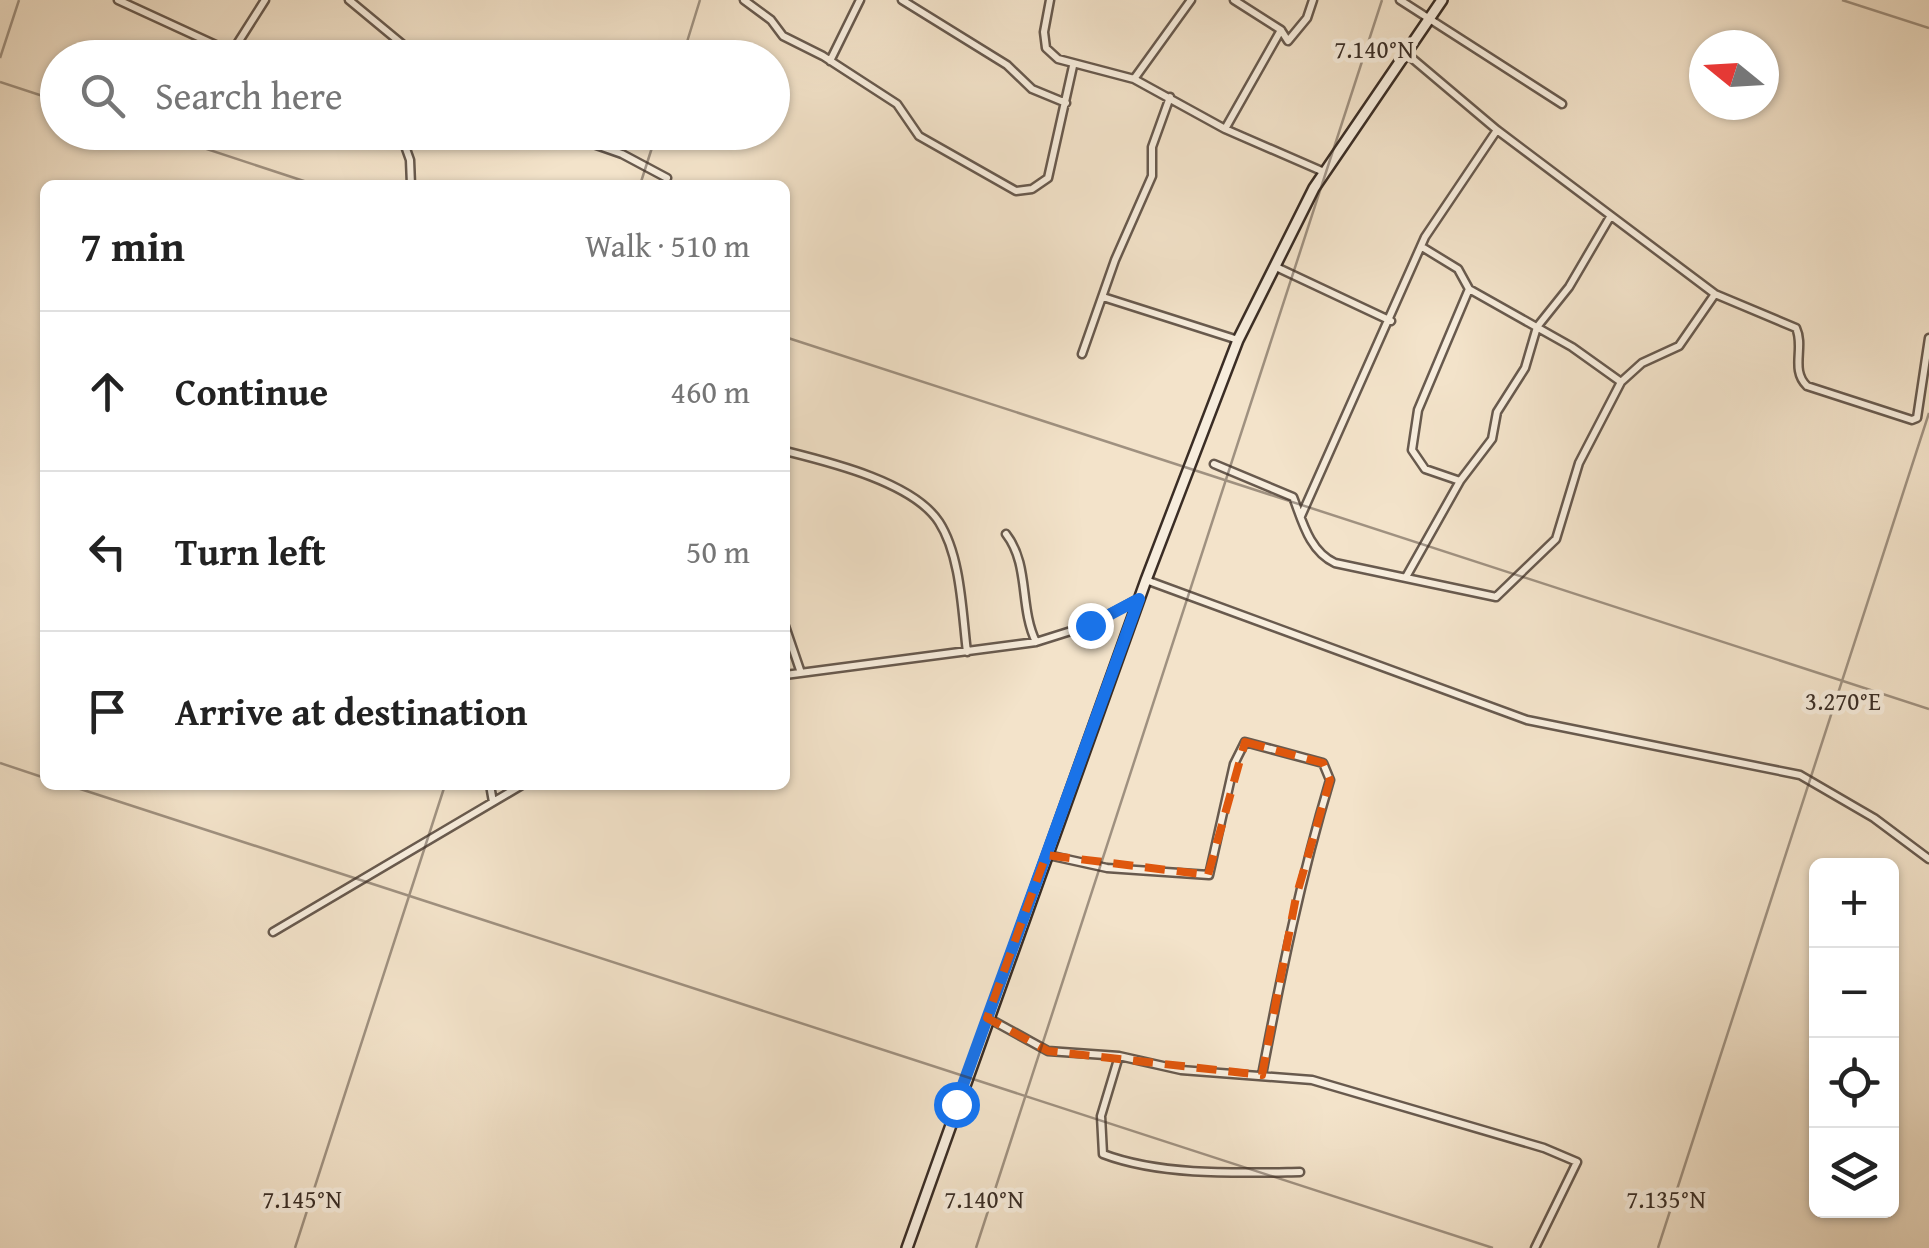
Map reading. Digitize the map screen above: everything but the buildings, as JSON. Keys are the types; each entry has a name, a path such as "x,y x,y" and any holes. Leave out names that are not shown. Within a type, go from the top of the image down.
{"main road":[{"path":"907,1248 1046,854 1238,340 1272,265 1324,172 1442,0"}],"street":[{"path":"118,0 206,40"},
{"path":"239,40 264,0"},
{"path":"349,0 397,40"},
{"path":"744,0 771,20 783,36 897,104 919,136 1016,191 1032,189 1048,178 1073,66"},
{"path":"830,61 860,0"},
{"path":"902,0 1007,65 1032,89 1066,103"},
{"path":"1050,0 1044,18 1046,48 1073,66 1134,80 1225,129 1324,172"},
{"path":"1134,80 1190,0"},
{"path":"1234,0 1281,30 1288,41 1307,18 1313,0"},
{"path":"1400,0 1562,104"},
{"path":"1225,129 1281,30"},
{"path":"1407,54 1497,130 1715,294 1796,328 1800,334 1798,372 1807,386 1904,420 1917,418 1929,338"},
{"path":"1082,354 1152,176 1152,147 1170,98"},
{"path":"1301,517 1422,247 1497,130"},
{"path":"406,150 411,180"},
{"path":"611,150 667,178"},
{"path":"1406,577 1460,481 1492,439 1497,412 1525,368 1537,327 1569,287 1610,217"},
{"path":"1422,247 1458,269 1469,289 1537,327 1621,382"},
{"path":"1272,265 1392,321"},
{"path":"1460,481 1425,469 1416,460 1411,434 1469,289"},
{"path":"1214,464 1287,492 1326,559 1490,597 1504,594 1556,539 1579,463 1621,382 1642,363 1679,346 1715,294"},
{"path":"1103,297 1238,340"},
{"path":"790,452 854,469 923,505 938,520 947,538 967,652"},
{"path":"1006,534 1019,550 1027,623 1036,642"},
{"path":"1146,580 1527,720 1800,775 1874,818 1929,859"},
{"path":"790,674 800,670 863,668 1036,642 1090,625 1139,599"},
{"path":"790,641 800,670"},
{"path":"1046,854 1107,868 1210,875 1234,764 1245,742 1323,763 1330,780 1296,897 1291,948 1262,1075"},
{"path":"491,790 493,802"},
{"path":"273,932 513,790"},
{"path":"987,1018 1048,1051 1120,1056 1181,1070 1312,1080 1406,1105 1578,1162 1535,1248"},
{"path":"1120,1056 1101,1116 1102,1154 1123,1162 1245,1173 1300,1172"}],"highlighted area":[{"path":"1245,742 1323,763 1330,780 1296,897 1262,1075 1048,1051 987,1018 1046,855 1208,875"}],"route":[{"path":"956,1104 1139,599 1090,625"}]}
